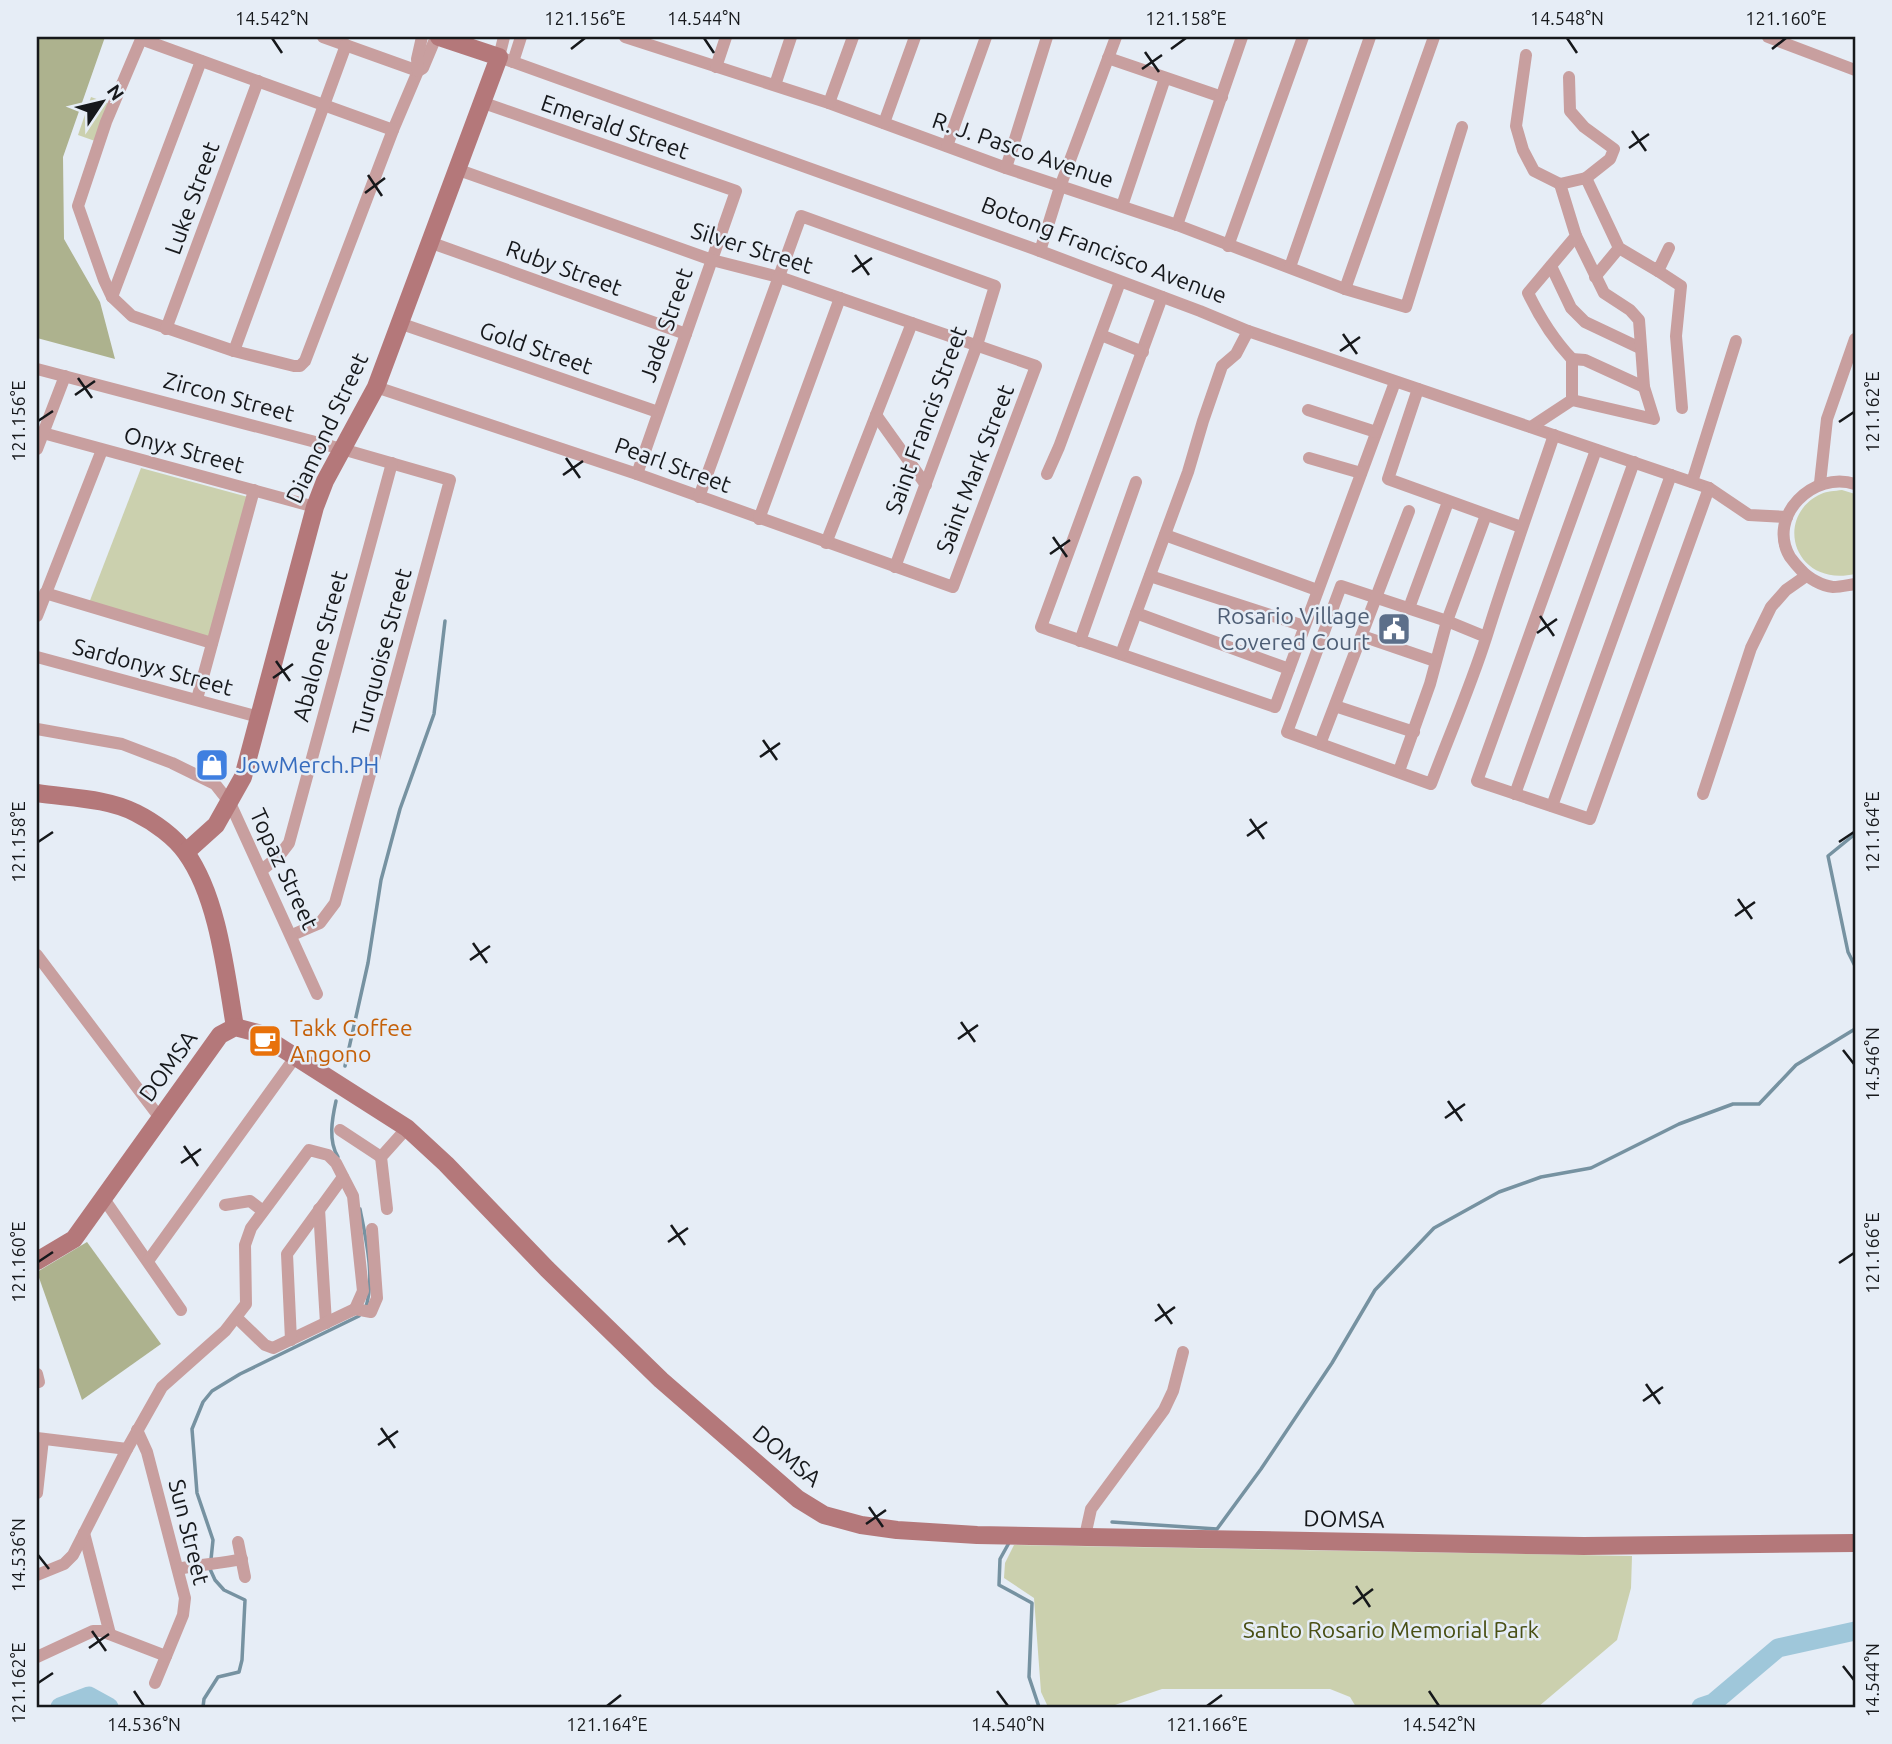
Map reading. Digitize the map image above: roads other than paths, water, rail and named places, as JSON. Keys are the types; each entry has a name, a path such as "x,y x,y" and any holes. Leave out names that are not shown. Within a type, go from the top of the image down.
{"main road":[{"name":"Botong Francisco Avenue","path":"438,37 506,59"},
{"name":"Diamond Street","path":"186,852 216,825 243,777 315,507 325,481 376,387 481,102 506,59"},
{"path":"37,793 111,804 136,813 167,834 186,852 196,870 220,937 235,1027"},
{"name":"DOMSA","path":"37,1261 74,1239 220,1035 235,1027 258,1033 407,1128 661,1380 797,1499 824,1515 897,1531 977,1535 1584,1546 1855,1543"}],"street":[{"path":"323,37 418,71"},
{"path":"418,71 416,59 422,37"},
{"path":"393,130 141,38 106,122 78,206 112,297 132,316 166,329 234,351 300,366 305,361 393,130 418,71 426,63 438,37"},
{"path":"504,37 506,59"},
{"path":"506,59 521,37"},
{"name":"R. J. Pasco Avenue","path":"625,37 830,103 1006,169 1177,225 1345,289 1405,307 1462,127"},
{"path":"660,50 665,37"},
{"path":"716,67 726,37"},
{"path":"775,85 791,37"},
{"path":"830,103 853,37"},
{"path":"884,123 915,37"},
{"path":"947,146 986,37"},
{"path":"1006,169 1047,37"},
{"path":"1040,251 1060,187 1116,37"},
{"path":"1177,225 1242,37"},
{"path":"1228,246 1303,37"},
{"path":"1290,267 1370,37"},
{"path":"1345,289 1434,37"},
{"path":"1768,37 1796,42 1855,71"},
{"path":"234,351 346,45"},
{"path":"1526,55 1516,126 1523,150 1534,171 1560,184 1586,178 1610,159 1614,149 1584,127 1570,110 1569,77"},
{"path":"1108,58 1222,97"},
{"name":"Botong Francisco Avenue","path":"506,59 1040,251 1248,331 1709,488 1749,515 1787,517"},
{"path":"112,297 201,61"},
{"path":"1122,206 1165,78"},
{"name":"Luke Street","path":"166,329 258,81"},
{"name":"Emerald Street","path":"481,102 736,191"},
{"name":"Silver Street","path":"456,169 712,260 779,277 1036,366"},
{"path":"1586,178 1619,248 1681,286 1676,336 1682,408"},
{"path":"1531,428 1572,400 1654,419 1644,387 1639,320 1630,310 1604,293 1576,236 1560,184"},
{"name":"Jade Street","path":"637,474 736,191"},
{"name":"Saint Francis Street","path":"779,277 801,216 996,286 895,567"},
{"path":"1576,236 1528,293 1542,322 1572,359 1585,360 1644,387"},
{"name":"Ruby Street","path":"429,242 686,334"},
{"path":"1595,277 1619,248"},
{"path":"1658,271 1669,248"},
{"path":"1551,266 1572,309 1585,322 1640,348"},
{"path":"699,497 779,277"},
{"path":"1047,474 1120,282"},
{"path":"1162,297 1041,627 1275,707 1395,382"},
{"path":"759,519 840,298"},
{"name":"Gold Street","path":"399,323 658,412"},
{"path":"826,543 912,323"},
{"path":"1121,654 1188,472 1222,366 1236,354 1248,331"},
{"path":"1101,335 1143,352"},
{"path":"1820,483 1827,419 1855,339"},
{"path":"1692,482 1737,341"},
{"path":"1572,359 1572,400"},
{"name":"Saint Mark Street","path":"953,587 1036,366"},
{"name":"Zircon Street","path":"37,369 450,480"},
{"path":"37,449 65,376"},
{"name":"Pearl Street","path":"376,387 637,474 953,587"},
{"path":"1418,389 1388,479 1521,527"},
{"path":"1308,410 1376,432"},
{"path":"876,415 926,485"},
{"name":"Onyx Street","path":"43,433 315,507"},
{"path":"1486,637 1447,621 1341,586 1287,732 1431,784 1486,637 1554,435"},
{"path":"37,617 102,450"},
{"path":"1596,450 1477,781 1515,794 1590,819 1709,488"},
{"path":"1309,458 1361,473"},
{"path":"1515,794 1634,462"},
{"name":"Abalone Street","path":"262,870 279,856 289,843 392,463"},
{"path":"1552,806 1671,475"},
{"name":"Turquoise Street","path":"292,935 320,923 335,903 450,480"},
{"path":"1855,484 1844,480 1820,483 1797,499 1787,517 1784,536 1789,555 1807,576 1831,587 1855,584"},
{"path":"1080,640 1136,482"},
{"path":"197,699 254,490"},
{"path":"1409,608 1448,502"},
{"path":"1320,744 1409,512"},
{"path":"1399,771 1414,732 1447,621 1486,515"},
{"path":"1164,535 1317,590"},
{"path":"1150,576 1304,626"},
{"path":"1703,794 1751,648 1771,607 1786,590 1807,576"},
{"path":"45,593 212,643"},
{"path":"1136,613 1289,669"},
{"path":"1362,636 1435,661"},
{"name":"Sardonyx Street","path":"37,657 259,717"},
{"path":"1335,706 1414,732"},
{"name":"Topaz Street","path":"37,729 122,744 172,762 215,784 230,803 317,994"},
{"path":"37,955 160,1118"},
{"path":"148,1261 296,1056"},
{"path":"387,1209 381,1157 407,1128"},
{"path":"340,1130 381,1157"},
{"path":"37,1575 64,1564 72,1555 162,1387 237,1318 246,1304 245,1245 251,1228 309,1150 328,1155 336,1163 353,1196 363,1291 355,1309"},
{"path":"291,1340 287,1254 343,1177"},
{"path":"104,1199 181,1310"},
{"path":"225,1205 250,1201 263,1211"},
{"path":"319,1209 326,1323"},
{"path":"237,1318 265,1345 273,1348 355,1309 371,1312 377,1298 372,1229"},
{"path":"1085,1536 1091,1509 1164,1410 1173,1391 1183,1352"},
{"name":"Sun Street","path":"137,1430 147,1452 185,1598 183,1615 155,1684"},
{"path":"37,1493 40,1439 127,1449"},
{"path":"84,1533 110,1634"},
{"path":"238,1542 245,1577"},
{"path":"178,1570 242,1559"},
{"path":"37,1657 93,1631 110,1634 166,1656"}],"waterway":[{"path":"345,1066 368,963 381,880 400,809 434,714 445,621"},
{"path":"1855,834 1828,856 1848,952 1855,966"},
{"path":"1112,1522 1217,1529 1332,1363 1375,1290 1434,1228 1499,1192 1541,1177 1591,1168 1679,1124 1733,1104 1759,1104 1796,1065 1855,1029"},
{"path":"336,1101 332,1137 338,1157"},
{"path":"360,1209 370,1271 366,1307"},
{"path":"203,1707 204,1699 218,1677 239,1672 245,1600 224,1590 210,1569 213,1540 197,1493 192,1429 203,1402 212,1391 240,1374 359,1316"},
{"path":"1010,1541 1000,1559 999,1585 1032,1603 1029,1677 1039,1707"},
{"path":"1701,1707 1713,1703 1778,1648 1855,1631"},
{"path":"60,1707 89,1696 109,1707"}],"place":[{"name":"Rosario Village Covered Court","path":"1394,629"},
{"name":"JowMerch.PH","path":"212,765"},
{"name":"Takk Coffee Angono","path":"265,1041"}],"park label":[{"name":"Santo Rosario Memorial Park","path":"1391,1630"}]}
